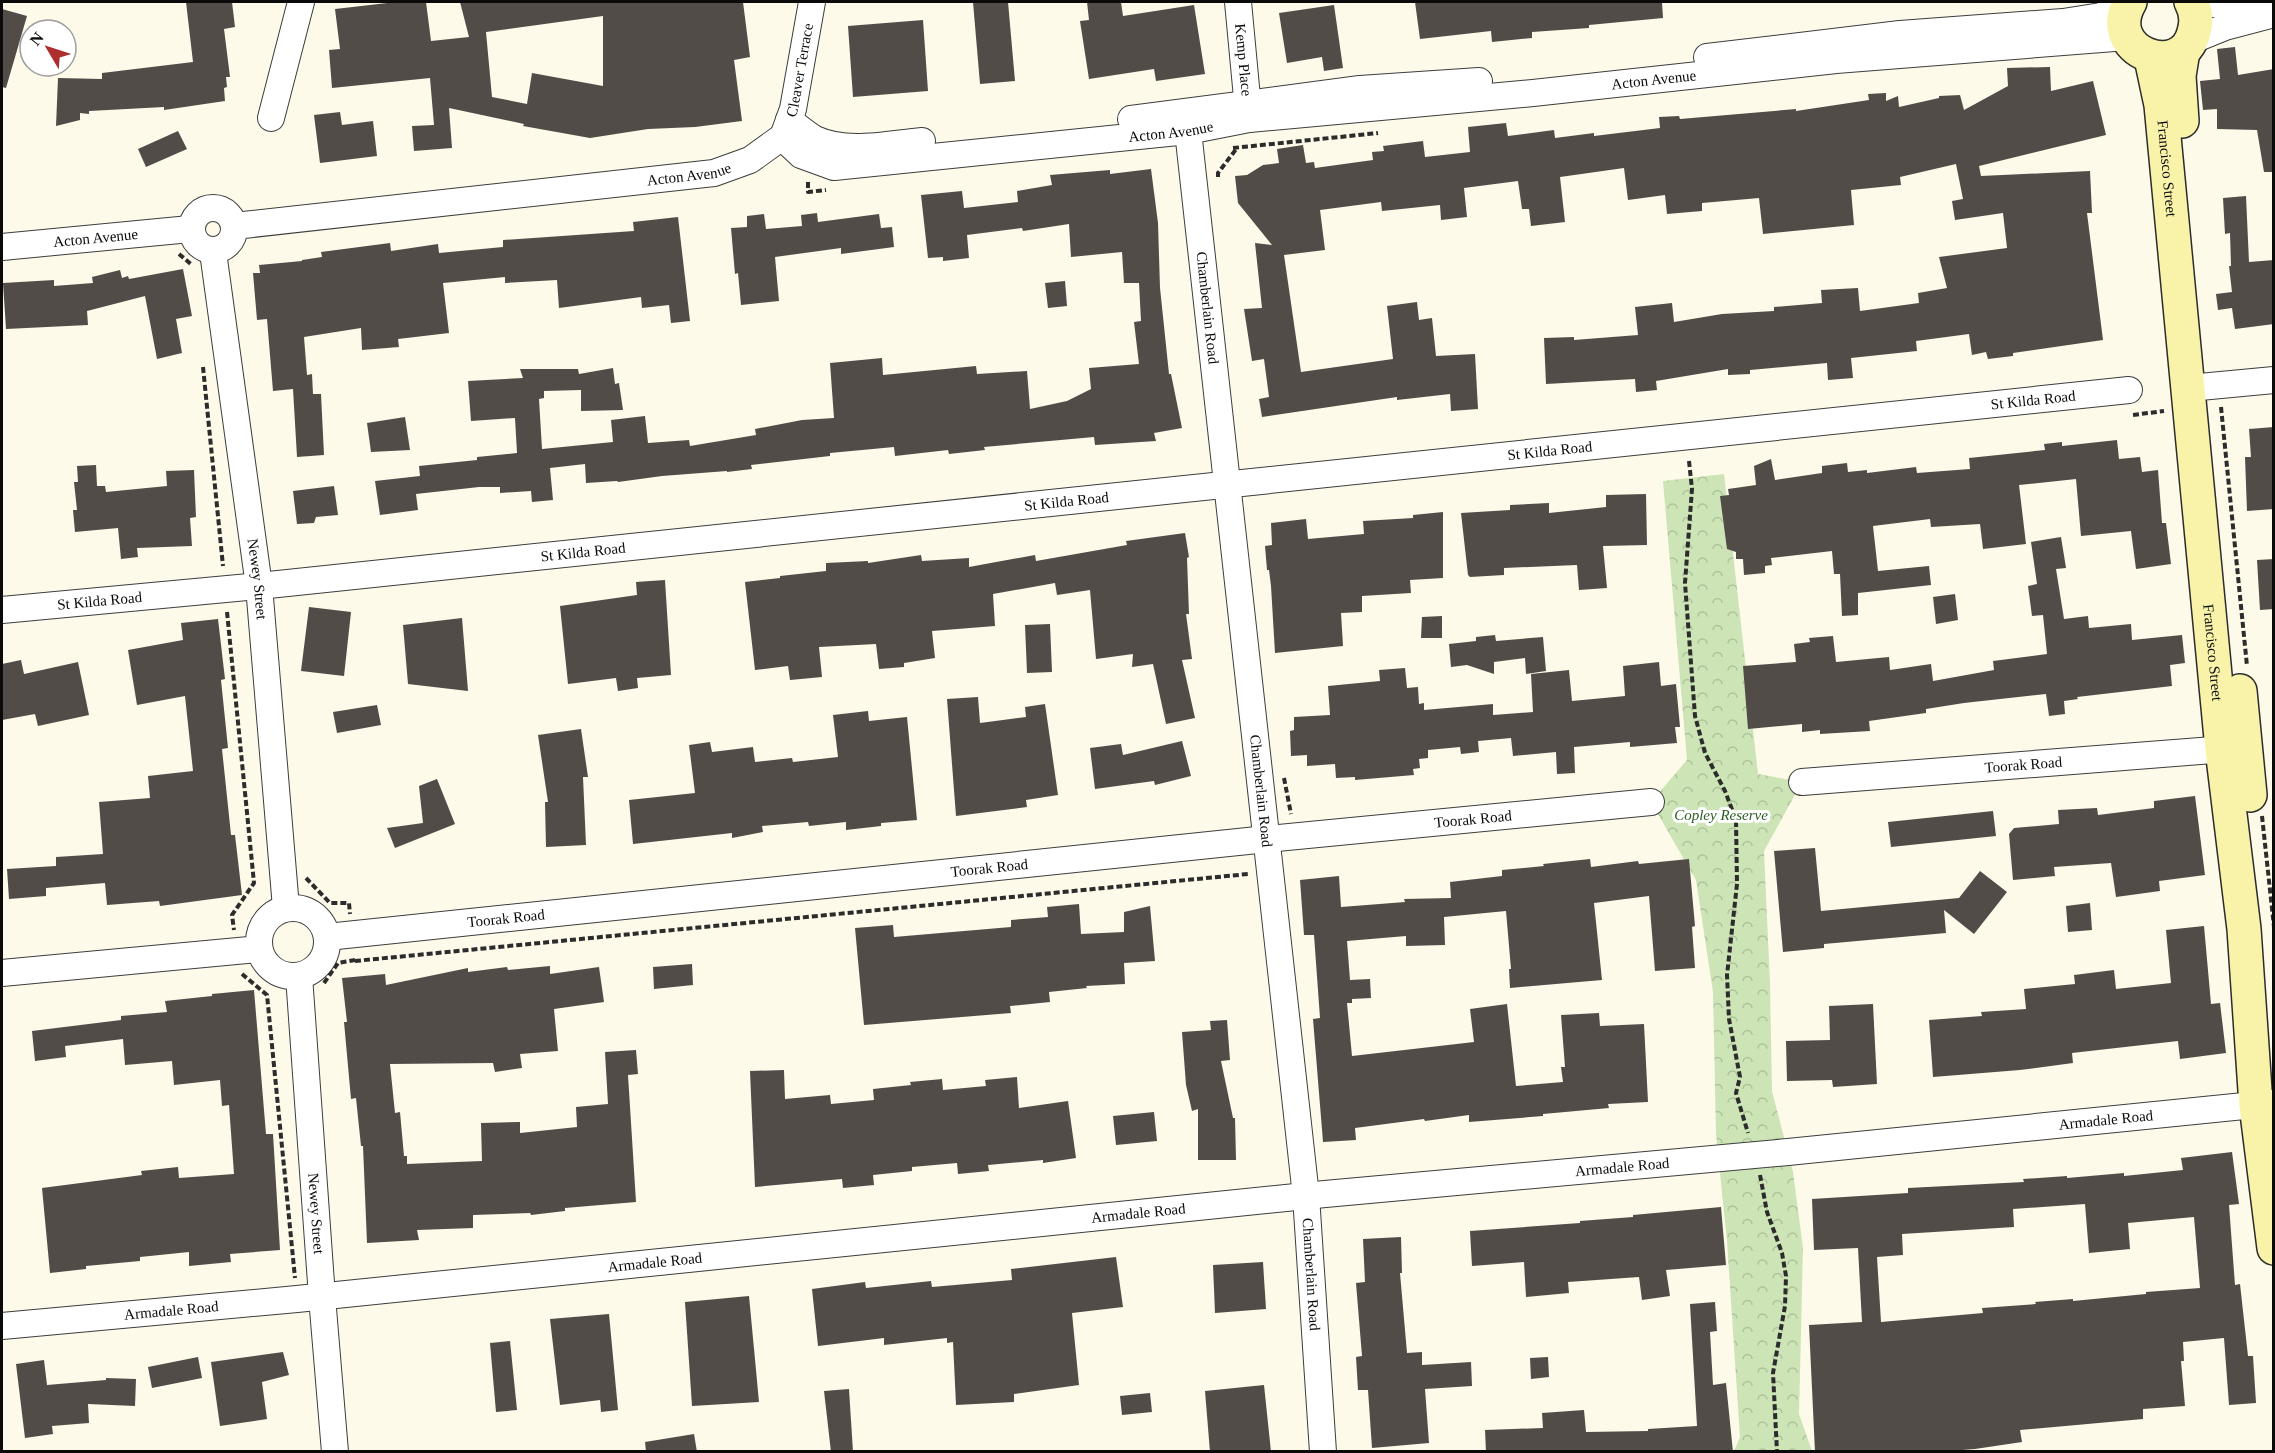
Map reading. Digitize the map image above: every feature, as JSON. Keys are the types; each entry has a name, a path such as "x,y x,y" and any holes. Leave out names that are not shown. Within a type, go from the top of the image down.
{"street":[{"path":"271,118 301,2"},
{"name":"Cleaver Terrace","path":"786,128 793,109 812,2"},
{"name":"Kemp Place","path":"1238,2 1249,111"},
{"path":"2129,3 2124,20 2127,37 2137,50 2151,58 2168,58 2188,45 2225,27 2274,14"},
{"name":"Acton Avenue","path":"786,128 801,155 834,167 1188,131 1249,111 1360,89 1483,80 1889,36 2063,22 2101,16 2129,3"},
{"path":"2192,3 2274,4"},
{"name":"Francisco Street","path":"2192,3 2197,22 2179,76 2199,387 2234,748 2274,1040"},
{"name":"Acton Avenue","path":"786,128 833,145 858,146 1159,117 1533,93 1836,60 2127,37"},
{"name":"Francisco Street","path":"2151,58 2161,105 2199,387"},
{"name":"Acton Avenue","path":"234,226 714,173 750,160 786,128"},
{"name":"Chamberlain Road","path":"1188,131 1306,1196 1323,1452"},
{"path":"206,208 219,208 229,215 234,226 233,237 229,244 213,252 197,245 190,229 195,216 206,208"},
{"name":"Acton Avenue","path":"2,247 190,229"},
{"name":"Newey Street","path":"213,252 259,586 286,908"},
{"path":"2199,387 2274,380"},
{"name":"St Kilda Road","path":"2,610 259,586 2129,390"},
{"name":"Francisco Street","path":"2234,748 2244,929 2265,1104 2274,1248"},
{"name":"Toorak Road","path":"1802,782 2234,748"},
{"name":"Toorak Road","path":"327,937 1267,839 1651,802"},
{"path":"286,908 302,909 319,919 327,937 327,950 316,968 299,976 285,976 268,966 259,949 259,936 268,918 286,908"},
{"path":"2,973 259,949"},
{"name":"Newey Street","path":"299,976 309,1298 336,1452"},
{"name":"Armadale Road","path":"2,1326 309,1298 1306,1196 1788,1152 2265,1104"}],"path":[{"path":"1689,461 1692,489 1685,583 1695,716 1705,753 1725,791 1736,820 1737,884 1727,975 1729,1019 1740,1077 1736,1093 1746,1128"},
{"path":"356,961 1271,872"},
{"path":"238,970 267,995 309,1298"},
{"path":"1760,1177 1767,1212 1782,1253 1786,1276 1785,1306 1773,1373 1777,1452"}],"green space":[{"name":"Copley Reserve","path":"1724,474 1758,774 1802,782 1764,851 1772,1091 1793,1172 1803,1248 1799,1414 1812,1451 1734,1451 1740,1437 1727,1241 1716,1134 1713,992 1696,880 1651,802 1687,760 1663,481"}],"building":[{"path":"186,2 232,2 235,27 224,29 230,77 226,77 225,101 164,110 164,107 89,111 89,114 80,113 80,120 56,126 58,78 102,79 102,73 193,62"},
{"path":"396,2 426,2 431,41 469,37 460,2 743,2 750,57 734,60 742,121 695,127 648,129 590,138 523,126 524,124 449,108 452,148 414,151 412,126 434,125 430,78 332,88 329,50 340,49 335,9","holes":["603,16 603,86 532,73 527,104 492,97 486,32"]},
{"path":"973,2 1008,2 1015,81 980,84"},
{"path":"1087,2 1121,2 1123,16 1194,5 1205,74 1156,81 1154,69 1089,79 1080,21 1089,20"},
{"path":"1415,2 1662,2 1663,18 1589,25 1589,28 1532,32 1532,38 1492,42 1491,31 1420,39"},
{"path":"1334,5 1343,68 1324,71 1322,57 1287,63 1279,13"},
{"path":"2,9 27,16 26,18 18,18 18,47 6,88 2,87"},
{"path":"923,20 928,91 853,97 848,26"},
{"path":"2235,47 2238,75 2274,69 2274,172 2264,172 2257,130 2217,129 2217,109 2203,110 2200,81 2220,79 2217,49"},
{"path":"2050,67 2051,91 2093,81 2106,135 1979,166 1981,176 2090,171 2092,213 2087,213 2103,340 2013,353 2013,356 1988,359 1986,352 1972,355 1969,334 1916,341 1917,351 1851,358 1853,378 1828,380 1827,363 1750,370 1750,374 1728,375 1728,369 1656,381 1657,390 1636,392 1635,379 1546,384 1544,338 1574,337 1574,340 1638,335 1635,307 1672,303 1674,322 1722,314 1774,311 1774,307 1822,303 1821,290 1858,288 1860,311 1919,303 1918,293 1947,288 1939,257 2007,248 2003,213 1955,220 1952,201 1963,199 1956,164 1900,177 1901,185 1851,190 1854,225 1763,234 1759,198 1702,203 1702,211 1667,214 1665,195 1628,200 1624,168 1560,177 1565,222 1531,226 1529,209 1522,209 1518,181 1464,188 1467,217 1441,220 1440,205 1382,211 1381,202 1320,210 1325,250 1284,255 1301,372 1393,359 1387,306 1417,302 1419,320 1432,318 1436,356 1475,354 1478,409 1451,411 1450,394 1397,400 1397,397 1262,417 1259,399 1269,397 1264,359 1252,361 1244,309 1262,308 1255,243 1272,245 1238,203 1235,176 1247,175 1263,165 1279,163 1277,149 1303,145 1306,163 1314,162 1315,168 1373,160 1372,152 1384,151 1383,146 1423,141 1425,157 1470,152 1468,127 1506,123 1508,136 1554,130 1555,138 1594,133 1594,136 1660,128 1659,117 1679,116 1680,119 1796,109 1796,111 1869,100 1868,94 1886,93 1886,101 1898,96 1899,107 1939,98 1939,96 1960,95 1964,110 2008,86 2007,68"},
{"path":"340,112 342,125 373,121 377,156 320,163 314,115"},
{"path":"178,131 187,149 146,167 138,149"},
{"path":"1151,169 1158,223 1160,288 1169,374 1171,374 1182,428 1154,433 1156,441 1095,445 1094,437 984,447 985,450 949,454 948,450 895,456 894,447 830,453 830,456 751,465 752,469 618,482 586,483 585,464 550,468 553,500 532,502 531,491 500,493 500,487 479,487 416,494 418,510 380,515 375,481 420,476 419,466 517,453 515,418 471,421 468,381 523,378 520,369 578,369 579,374 613,368 615,384 619,383 623,410 581,411 581,390 544,391 544,398 539,399 542,449 613,442 611,420 645,416 648,443 689,440 690,446 756,435 755,429 802,420 834,418 830,363 882,358 883,375 976,366 977,374 1027,371 1030,409 1067,401 1091,389 1089,368 1139,364 1134,322 1141,321 1139,283 1124,283 1122,252 1071,257 1069,224 1023,231 1022,228 967,235 969,258 943,261 943,257 928,258 921,195 962,191 964,208 1018,202 1017,191 1052,185 1050,175 1110,170 1110,174"},
{"path":"2246,196 2249,262 2274,260 2274,324 2235,329 2232,308 2218,310 2216,294 2232,292 2229,266 2231,266 2230,233 2225,234 2223,198"},
{"path":"817,213 818,222 879,214 881,228 892,227 894,247 841,254 841,248 775,257 779,301 741,305 738,273 735,274 731,228 747,227 747,216 764,214 766,229 802,226 801,215"},
{"path":"678,217 690,321 671,323 669,305 642,308 641,297 559,308 557,280 505,283 505,277 443,283 449,333 398,339 399,347 362,350 361,328 304,337 307,375 312,374 313,394 321,394 324,455 297,457 293,389 273,391 267,319 257,320 253,273 260,273 259,265 302,261 322,257 321,252 390,243 391,251 438,244 439,253 503,247 503,240 634,231 633,222"},
{"path":"183,269 192,316 176,319 182,353 157,359 145,296 87,311 88,325 6,329 3,283 54,280 54,286 93,283 92,277 120,270 122,278 128,276 129,279"},
{"path":"1065,281 1067,306 1048,308 1045,283"},
{"path":"405,417 410,450 371,452 367,423"},
{"path":"2274,427 2274,509 2247,511 2245,457 2251,457 2249,429"},
{"path":"2117,440 2119,459 2140,457 2142,472 2158,470 2162,523 2166,523 2171,564 2136,569 2131,531 2081,536 2076,479 2019,485 2026,544 1983,549 1980,524 1931,527 1930,519 1873,526 1878,571 1929,566 1931,585 1858,593 1858,615 1842,616 1840,574 1834,574 1832,551 1771,558 1772,565 1765,566 1765,573 1744,575 1743,559 1736,559 1736,552 1727,549 1720,496 1729,495 1728,489 1756,485 1754,466 1771,459 1775,480 1822,473 1822,466 1847,463 1848,472 1867,470 1867,473 1916,467 1917,473 1970,469 1969,458 2045,450 2044,444 2062,442 2062,446"},
{"path":"96,465 97,486 105,486 106,492 167,486 166,471 194,470 196,517 190,518 192,546 137,548 138,557 121,559 118,528 75,532 73,510 77,510 74,482 78,482 77,466"},
{"path":"334,486 338,515 316,517 314,523 297,524 293,491"},
{"path":"1646,494 1647,545 1603,546 1607,588 1579,590 1577,565 1504,568 1504,575 1470,577 1468,575 1461,513 1510,510 1510,505 1549,503 1549,513 1606,507 1606,495"},
{"path":"1443,512 1443,578 1410,580 1411,593 1362,596 1362,612 1341,613 1343,646 1275,653 1271,586 1265,546 1272,545 1271,523 1306,519 1308,539 1364,534 1363,521 1413,518 1413,515"},
{"path":"1185,533 1189,557 1187,558 1189,614 1186,614 1192,659 1182,660 1195,718 1166,724 1153,664 1132,667 1133,654 1096,659 1090,590 1057,595 1055,583 993,594 995,626 932,631 935,658 904,663 904,667 879,669 876,644 819,647 822,677 790,680 788,666 755,670 745,582 826,571 826,563 868,561 868,563 921,555 922,561 969,558 969,567 1035,555 1036,561 1127,545 1126,541"},
{"path":"2061,537 2066,568 2056,569 2064,619 2088,616 2089,628 2131,624 2132,640 2182,635 2185,663 2170,665 2172,686 2077,697 2078,699 2064,701 2065,714 2049,716 2046,694 1926,709 1926,713 1869,721 1870,731 1820,734 1820,730 1802,732 1802,724 1748,729 1743,666 1796,662 1794,644 1810,642 1809,638 1833,636 1836,662 1889,657 1890,670 1931,664 1933,681 1994,670 1993,661 2047,654 2043,615 2032,616 2028,586 2037,584 2031,542"},
{"path":"2274,559 2274,609 2260,610 2257,560"},
{"path":"665,580 671,675 637,678 638,688 618,691 616,678 568,684 560,606 637,595 636,582"},
{"path":"1955,594 1958,620 1936,624 1933,597"},
{"path":"309,607 351,612 344,676 301,671"},
{"path":"1442,616 1442,638 1421,638 1422,617"},
{"path":"462,618 468,691 408,684 403,625"},
{"path":"218,619 225,679 221,680 228,748 222,749 231,835 235,835 242,895 160,906 159,901 107,905 105,883 46,888 46,896 9,899 7,869 56,866 56,857 103,854 99,802 150,798 148,776 193,771 185,696 137,705 128,650 183,640 181,623"},
{"path":"1050,624 1052,672 1027,673 1025,625"},
{"path":"1495,635 1496,641 1543,637 1546,671 1526,674 1525,658 1494,662 1494,674 1467,665 1451,667 1449,644 1476,641 1476,637"},
{"path":"21,660 24,674 78,662 89,715 38,726 35,714 2,720 2,664"},
{"path":"1659,662 1661,686 1676,684 1680,727 1675,727 1677,743 1630,747 1630,742 1574,747 1575,773 1557,774 1556,752 1513,756 1511,738 1478,741 1479,752 1461,754 1460,747 1428,750 1428,758 1419,759 1420,768 1413,769 1414,775 1355,780 1355,777 1336,778 1335,764 1307,766 1307,755 1291,756 1290,731 1294,730 1294,717 1330,715 1328,686 1380,681 1379,670 1405,668 1407,688 1418,687 1419,704 1424,703 1424,710 1493,704 1493,715 1533,712 1531,674 1569,670 1572,701 1625,696 1623,666"},
{"path":"978,697 980,723 1026,717 1025,707 1045,704 1058,795 1026,800 1027,807 956,816 947,699"},
{"path":"377,705 381,725 337,733 333,712"},
{"path":"868,711 869,721 907,717 917,820 881,823 881,826 846,830 846,822 809,826 808,822 762,826 763,832 732,838 732,833 633,844 629,800 695,793 689,745 710,742 712,752 753,747 755,762 792,758 793,762 838,757 833,715"},
{"path":"581,729 588,777 583,777 586,845 546,847 545,802 548,802 538,735"},
{"path":"1182,741 1191,776 1155,785 1154,781 1095,789 1090,748 1121,744 1123,755"},
{"path":"437,779 455,824 395,848 387,828 423,823 419,786"},
{"path":"2195,796 2205,875 2159,881 2160,891 2116,897 2111,863 2054,867 2055,876 2013,880 2009,834 2014,828 2059,824 2058,810 2097,808 2098,815 2154,808 2154,801"},
{"path":"1993,811 1996,836 1891,847 1888,822"},
{"path":"1815,848 1821,911 1959,898 1980,871 2007,892 1974,934 1944,910 1946,933 1824,944 1824,948 1783,952 1774,851"},
{"path":"1590,859 1591,867 1638,861 1639,864 1689,859 1695,926 1692,927 1695,968 1655,971 1649,896 1594,903 1602,980 1510,988 1509,969 1511,969 1506,911 1444,917 1445,945 1406,946 1406,936 1347,941 1350,980 1370,979 1371,998 1352,999 1352,1003 1347,1003 1352,1056 1474,1042 1470,1009 1507,1004 1516,1086 1563,1082 1561,1067 1565,1067 1561,1015 1599,1013 1600,1026 1644,1024 1648,1102 1608,1104 1609,1108 1469,1122 1469,1115 1425,1121 1424,1119 1355,1128 1356,1140 1323,1142 1313,1019 1320,1018 1314,935 1304,935 1300,880 1339,876 1341,907 1405,902 1404,899 1451,898 1450,882 1502,876 1502,870"},
{"path":"2090,903 2092,930 2068,932 2066,906"},
{"path":"1079,904 1081,934 1124,932 1124,912 1150,906 1155,961 1124,963 1125,984 1086,986 1087,988 1049,992 1050,1002 1010,1006 1011,1013 864,1025 855,928 893,925 894,937 1011,927 1011,920 1048,917 1047,907"},
{"path":"2204,926 2211,1004 2220,1003 2226,1053 2180,1059 2178,1041 2072,1053 2073,1063 1933,1077 1929,1020 1982,1016 1981,1012 2026,1009 2024,989 2075,984 2074,975 2114,970 2116,989 2171,983 2166,930"},
{"path":"692,964 693,985 654,989 653,967"},
{"path":"550,966 550,974 599,967 604,1002 554,1009 558,1051 520,1054 522,1068 495,1072 493,1063 390,1064 395,1113 400,1112 404,1156 407,1156 407,1164 482,1161 481,1123 520,1122 520,1133 577,1127 576,1107 608,1104 605,1052 636,1050 638,1074 628,1075 636,1202 565,1208 565,1211 531,1215 530,1213 473,1215 473,1228 417,1230 419,1240 367,1243 363,1146 361,1146 356,1098 351,1099 342,978 385,974 386,985 468,968 468,972 507,967 508,970"},
{"path":"254,990 266,1134 273,1134 280,1250 230,1254 231,1262 189,1266 189,1252 140,1257 140,1261 86,1266 86,1269 50,1273 42,1188 142,1175 141,1171 178,1167 179,1178 234,1174 229,1105 222,1106 220,1080 174,1085 172,1061 125,1065 123,1039 65,1046 66,1057 35,1061 32,1031 121,1020 121,1016 167,1012 165,1001"},
{"path":"1873,1004 1877,1084 1833,1087 1832,1080 1787,1081 1786,1041 1830,1040 1829,1006"},
{"path":"1227,1020 1230,1060 1221,1061 1233,1118 1235,1118 1236,1160 1198,1160 1198,1109 1192,1111 1186,1085 1182,1032 1211,1030 1210,1021"},
{"path":"784,1070 785,1099 830,1095 831,1104 874,1100 873,1089 911,1085 910,1082 942,1079 943,1090 986,1086 985,1080 1017,1077 1019,1108 1068,1101 1076,1158 1043,1163 1043,1160 988,1165 989,1171 958,1174 957,1163 912,1167 912,1171 873,1175 874,1185 843,1188 842,1179 755,1187 750,1071"},
{"path":"1154,1112 1157,1141 1116,1145 1113,1116"},
{"path":"2232,1152 2239,1204 2229,1205 2235,1285 2240,1284 2248,1356 2253,1356 2256,1403 2229,1405 2224,1338 2183,1342 2184,1361 2181,1361 2185,1406 2143,1409 2143,1419 2020,1430 2022,1442 1975,1449 1937,1452 1815,1452 1809,1325 1862,1322 1858,1248 1814,1250 1812,1199 1908,1193 1908,1188 2024,1182 2023,1179 2124,1173 2124,1176 2183,1170 2181,1158","holes":["2085,1204 2089,1253 2130,1249 2128,1223 2194,1217 2200,1288 2073,1301 2073,1299 2035,1302 2036,1304 1982,1308 1983,1313 1881,1322 1877,1257 1903,1255 1902,1234 2014,1227 2013,1209"]},
{"path":"1721,1207 1726,1265 1666,1270 1670,1296 1642,1300 1639,1277 1568,1282 1569,1293 1526,1297 1524,1262 1472,1266 1470,1231 1580,1223 1580,1221"},
{"path":"1401,1237 1402,1273 1400,1273 1407,1353 1422,1352 1422,1365 1471,1362 1472,1386 1425,1389 1429,1443 1372,1448 1368,1390 1358,1390 1356,1357 1362,1356 1356,1283 1365,1282 1363,1239"},
{"path":"1116,1257 1123,1307 1072,1313 1079,1385 1014,1394 1014,1402 956,1405 953,1342 947,1343 947,1338 884,1345 884,1338 818,1346 812,1289 865,1282 866,1288 931,1281 932,1287 1012,1280 1011,1269"},
{"path":"1263,1262 1266,1309 1215,1313 1213,1265"},
{"path":"749,1296 759,1402 692,1406 685,1302"},
{"path":"1715,1302 1717,1331 1710,1332 1713,1385 1726,1383 1733,1452 1486,1452 1485,1430 1543,1428 1542,1413 1584,1410 1586,1432 1648,1431 1648,1429 1697,1426 1690,1304"},
{"path":"609,1314 618,1410 601,1412 600,1400 560,1405 550,1319"},
{"path":"510,1341 517,1410 496,1412 490,1343"},
{"path":"283,1352 289,1375 262,1382 267,1419 220,1426 211,1362"},
{"path":"198,1357 202,1378 152,1388 148,1367"},
{"path":"1548,1357 1549,1377 1531,1379 1530,1358"},
{"path":"44,1360 47,1385 106,1380 106,1378 136,1379 135,1406 88,1404 89,1423 52,1426 53,1434 25,1438 16,1364"},
{"path":"1264,1385 1271,1452 1210,1452 1205,1391"},
{"path":"849,1389 853,1452 831,1452 824,1391"},
{"path":"1150,1393 1152,1412 1122,1415 1120,1396"},
{"path":"694,1434 697,1452 646,1452 645,1442"}]}
